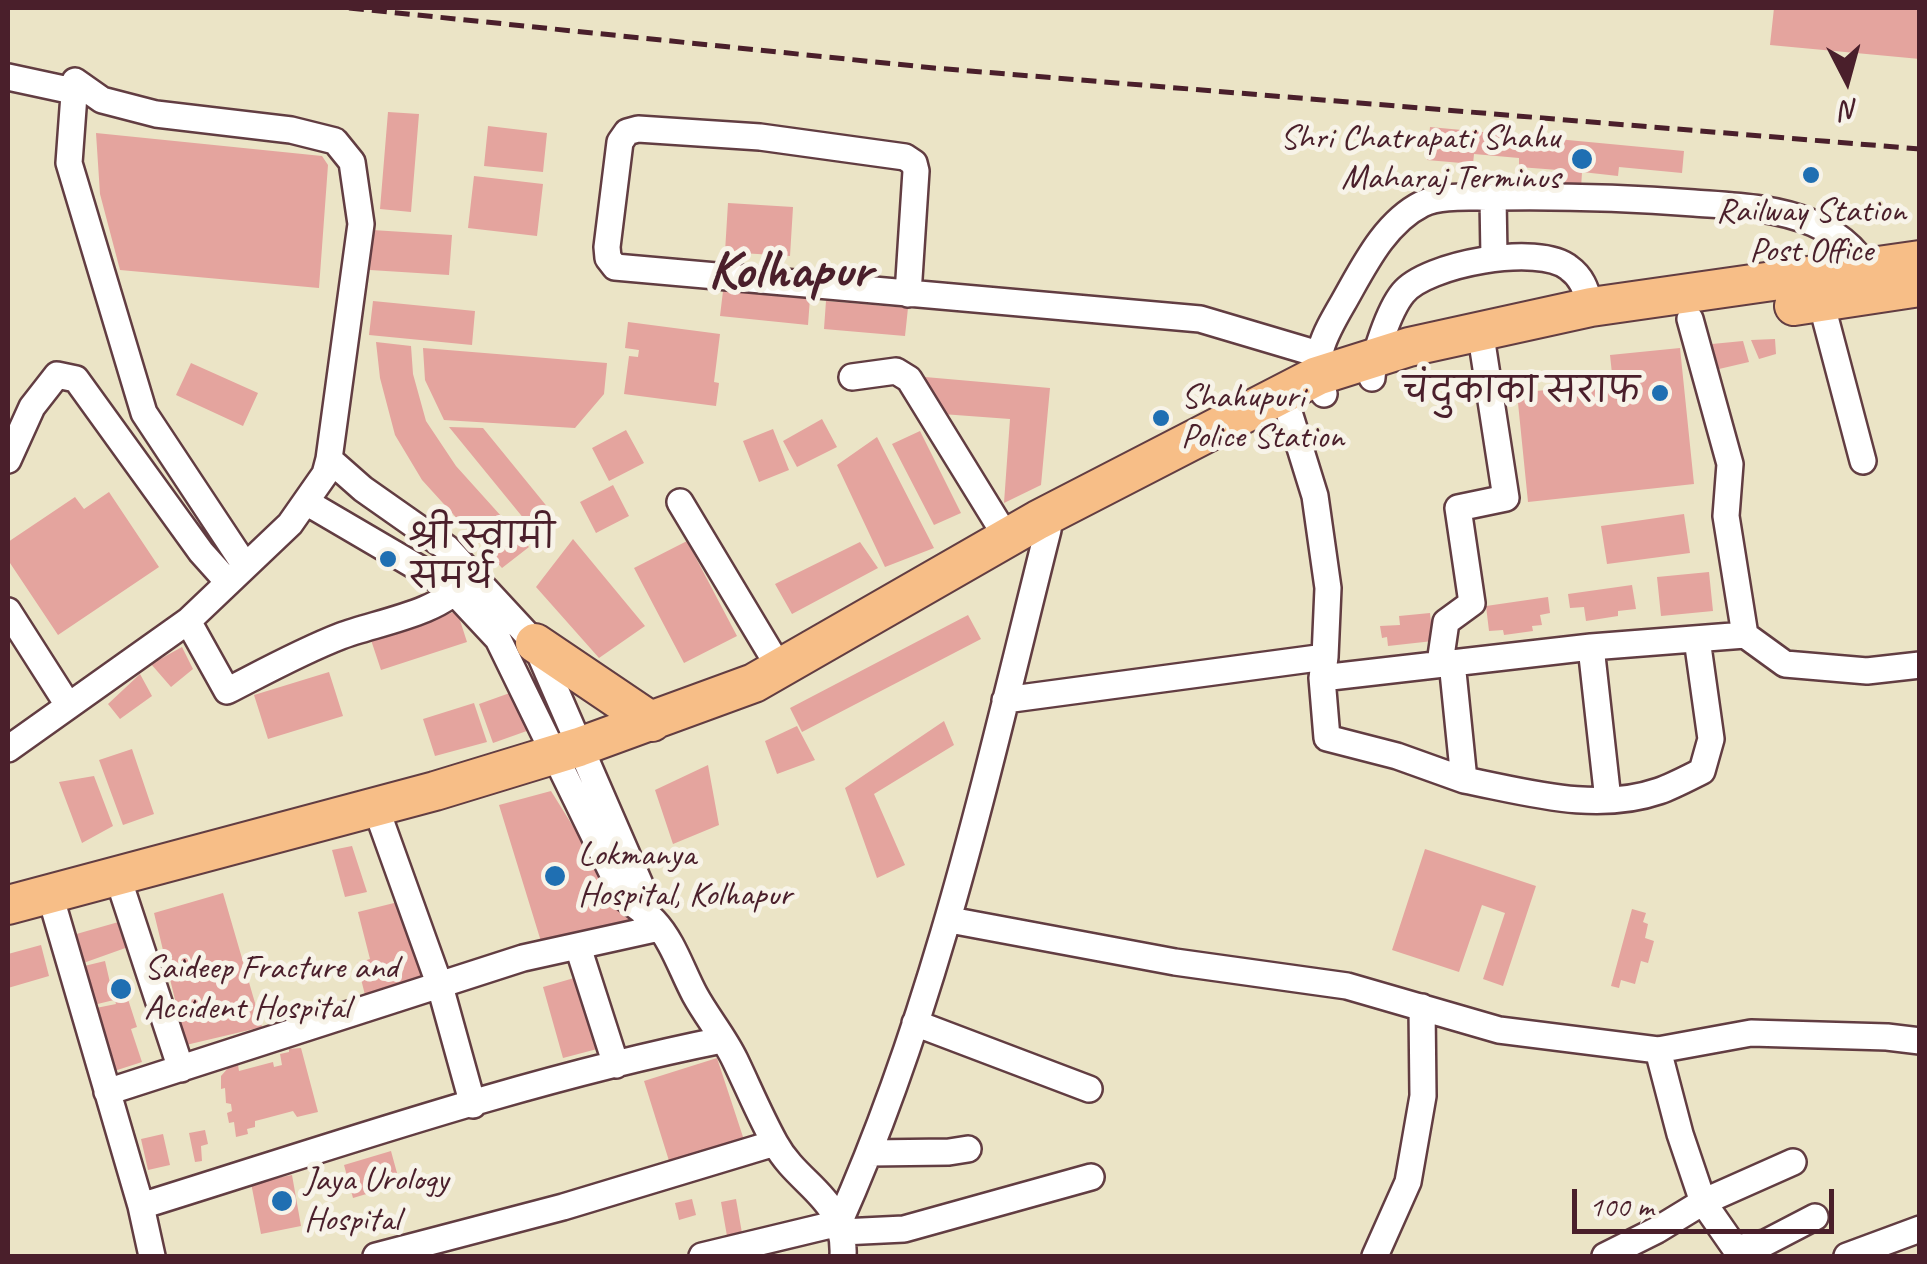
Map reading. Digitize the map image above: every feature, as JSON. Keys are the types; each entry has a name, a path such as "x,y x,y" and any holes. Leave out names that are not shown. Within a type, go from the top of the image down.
{"highway":[{"path":"1873,282 1920,260"},
{"path":"1372,368 1484,329 1591,307 1873,282 1920,287"},
{"path":"8,905 436,791 571,760 652,722 754,683 1007,538 1320,375 1609,327 1690,319 1818,289"},
{"path":"8,924 381,822 763,695 891,617 1048,530 1288,409 1320,375"},
{"path":"535,643 652,722"}],"street":[{"path":"8,77 74,86 102,100 156,114 291,130 335,141 352,162 360,224 325,474 290,524 188,621 8,749"},
{"path":"74,86 69,164 144,412 235,573"},
{"path":"908,294 916,170 905,157 760,137 638,129 627,132 620,142 607,247 608,258 615,266 908,294 1200,319 1320,375 1324,335 1362,269 1400,218 1425,202 1586,195 1787,214 1816,224 1845,242 1873,282"},
{"path":"1492,197 1494,257"},
{"path":"1372,368 1403,292 1422,279 1494,257 1533,255 1566,264 1582,280 1591,307"},
{"path":"1818,289 1862,461"},
{"path":"1690,319 1730,464 1726,516 1746,635"},
{"path":"1464,780 1446,663 1446,622 1472,603 1458,508 1506,498 1482,349"},
{"path":"852,377 896,371 909,379 1007,538"},
{"path":"8,460 32,407 57,376 76,379 201,552 235,573"},
{"path":"1288,409 1318,514 1328,588 1324,668 1327,738 1398,756 1464,780 1545,796 1608,800 1657,792 1702,772 1711,739 1697,639"},
{"path":"330,458 363,488 447,548 535,643 571,760 624,897 651,920 722,1040 775,1143 796,1172 817,1189 841,1237"},
{"path":"306,502 340,518 455,593 498,639 571,760"},
{"path":"680,502 779,667"},
{"path":"841,1237 950,920 1048,530"},
{"path":"188,621 226,691 340,636 420,610 455,593 472,571"},
{"path":"8,611 68,705"},
{"path":"1006,700 1324,668 1446,663 1746,635 1785,664 1868,671 1919,666"},
{"path":"1591,647 1608,800"},
{"path":"381,822 440,986 473,1105"},
{"path":"123,893 180,1069"},
{"path":"54,912 152,1256"},
{"path":"107,1092 523,958 578,947 651,920"},
{"path":"950,920 1175,962 1347,986 1500,1030 1658,1050 1751,1033 1920,1041"},
{"path":"578,947 616,1064"},
{"path":"1375,1256 1408,1182 1423,1096 1422,1007"},
{"path":"915,1024 1089,1089"},
{"path":"140,1206 616,1064 722,1040"},
{"path":"1658,1050 1703,1202 1727,1252 1768,1250 1815,1216"},
{"path":"376,1256 563,1207 775,1143"},
{"path":"870,1153 950,1152 968,1148"},
{"path":"1605,1256 1634,1250 1703,1202 1792,1162"},
{"path":"702,1256 904,1229 1091,1177"},
{"path":"1847,1256 1920,1229"}],"building":[{"path":"1774,8 1920,8 1920,59 1770,45"},
{"path":"388,112 419,114 411,212 380,209"},
{"path":"488,126 547,133 543,172 484,166"},
{"path":"1430,127 1684,151 1682,173 1619,167 1618,176 1582,172 1581,189 1556,187 1558,170 1519,167 1519,158 1474,154 1473,164 1427,160"},
{"path":"96,133 322,156 328,165 319,288 120,270 100,194"},
{"path":"474,176 543,184 537,236 468,228"},
{"path":"728,203 793,207 790,256 725,252"},
{"path":"372,230 452,235 449,275 370,270"},
{"path":"723,291 810,298 808,325 720,316"},
{"path":"373,301 475,311 472,345 369,335"},
{"path":"826,301 908,308 905,336 824,329"},
{"path":"628,322 720,334 714,382 719,383 716,406 624,394 629,356 638,357 639,350 625,348"},
{"path":"1775,339 1776,354 1759,359 1751,340"},
{"path":"1743,341 1749,362 1719,369 1712,344"},
{"path":"376,342 411,346 413,374 426,421 456,466 529,547 502,568 422,480 395,435 380,378"},
{"path":"423,348 607,363 604,394 575,428 444,420 425,380"},
{"path":"1680,348 1694,484 1528,502 1517,393 1613,383 1610,355"},
{"path":"191,363 258,393 243,426 176,395"},
{"path":"925,377 1050,388 1041,485 1004,503 1010,419 942,414 923,394"},
{"path":"822,419 837,447 797,467 783,441"},
{"path":"449,427 483,428 558,520 538,536"},
{"path":"773,429 789,470 759,482 743,441"},
{"path":"626,430 644,463 609,481 592,448"},
{"path":"920,431 961,513 934,525 892,444"},
{"path":"877,437 934,548 885,567 837,465"},
{"path":"613,485 629,516 596,533 580,502"},
{"path":"109,492 159,567 58,635 8,560 8,542 75,497 84,509"},
{"path":"1684,514 1690,553 1607,564 1601,526"},
{"path":"573,539 645,626 599,658 536,587"},
{"path":"687,541 737,636 684,663 634,568"},
{"path":"860,542 878,568 792,614 775,584"},
{"path":"1709,572 1713,611 1661,616 1657,577"},
{"path":"1632,585 1636,609 1618,611 1618,616 1586,621 1584,607 1570,608 1568,594"},
{"path":"1548,597 1550,613 1540,615 1542,625 1532,626 1533,631 1504,635 1503,630 1489,631 1486,606"},
{"path":"457,611 467,642 381,670 371,640"},
{"path":"1430,613 1433,641 1388,646 1387,637 1382,638 1380,626 1400,625 1399,616"},
{"path":"968,615 981,639 802,732 790,708"},
{"path":"182,647 193,669 171,687 151,664"},
{"path":"329,672 343,716 268,739 254,695"},
{"path":"140,674 152,696 120,719 108,704"},
{"path":"521,689 538,727 493,743 479,704"},
{"path":"474,703 487,742 435,756 423,719"},
{"path":"944,721 954,745 874,794 905,865 877,878 845,788"},
{"path":"797,726 815,760 777,774 765,741"},
{"path":"132,749 154,814 123,825 99,760"},
{"path":"708,765 719,825 673,844 655,790"},
{"path":"94,776 113,826 82,843 59,782"},
{"path":"551,791 632,921 543,948 499,805"},
{"path":"352,846 367,892 345,897 332,850"},
{"path":"1425,849 1536,886 1503,986 1483,979 1505,913 1482,905 1459,972 1392,950"},
{"path":"223,893 262,1027 186,1045 154,913"},
{"path":"406,900 426,980 365,995 357,963 370,959 358,912"},
{"path":"1632,909 1646,913 1645,938 1654,941 1648,963 1641,961 1635,984 1621,980 1619,988 1611,986"},
{"path":"122,921 131,946 75,966 66,937"},
{"path":"41,945 49,976 8,988 8,954"},
{"path":"105,961 114,1000 85,1007 76,968"},
{"path":"581,976 601,1048 563,1058 543,987"},
{"path":"126,993 137,1027 131,1029 142,1062 105,1074 86,1010 116,1004 114,997"},
{"path":"301,1048 318,1112 297,1117 293,1111 255,1121 255,1127 247,1129 248,1134 236,1137 234,1122 229,1123 227,1113 232,1111 231,1104 226,1103 225,1088 221,1089 221,1076 238,1065 239,1071 273,1062 274,1067 282,1065 280,1054"},
{"path":"717,1058 744,1140 670,1164 644,1081"},
{"path":"205,1130 208,1144 201,1146 202,1161 195,1162 189,1133"},
{"path":"163,1134 170,1165 148,1170 141,1139"},
{"path":"391,1151 400,1184 353,1198 344,1165"},
{"path":"292,1175 301,1226 261,1234 251,1183"},
{"path":"692,1199 696,1215 679,1220 675,1203"},
{"path":"736,1199 742,1233 727,1236 721,1202"}],"railway":[{"path":"349,8 934,68 1920,149"}],"place":[{"name":"Shri Chatrapati Shahu Maharaj Terminus","path":"1582,159"},
{"name":"Railway Station Post Office","path":"1811,175"},
{"name":"चंदुकाका सराफ","path":"1660,393"},
{"name":"Shahupuri Police Station","path":"1161,418"},
{"name":"श्री स्वामी समर्थ","path":"388,559"},
{"name":"Lokmanya Hospital, Kolhapur","path":"555,876"},
{"name":"Saideep Fracture and Accident Hospital","path":"121,989"},
{"name":"Jaya Urology Hospital","path":"282,1201"}],"district":[{"name":"Kolhapur","path":"790,273"}]}
